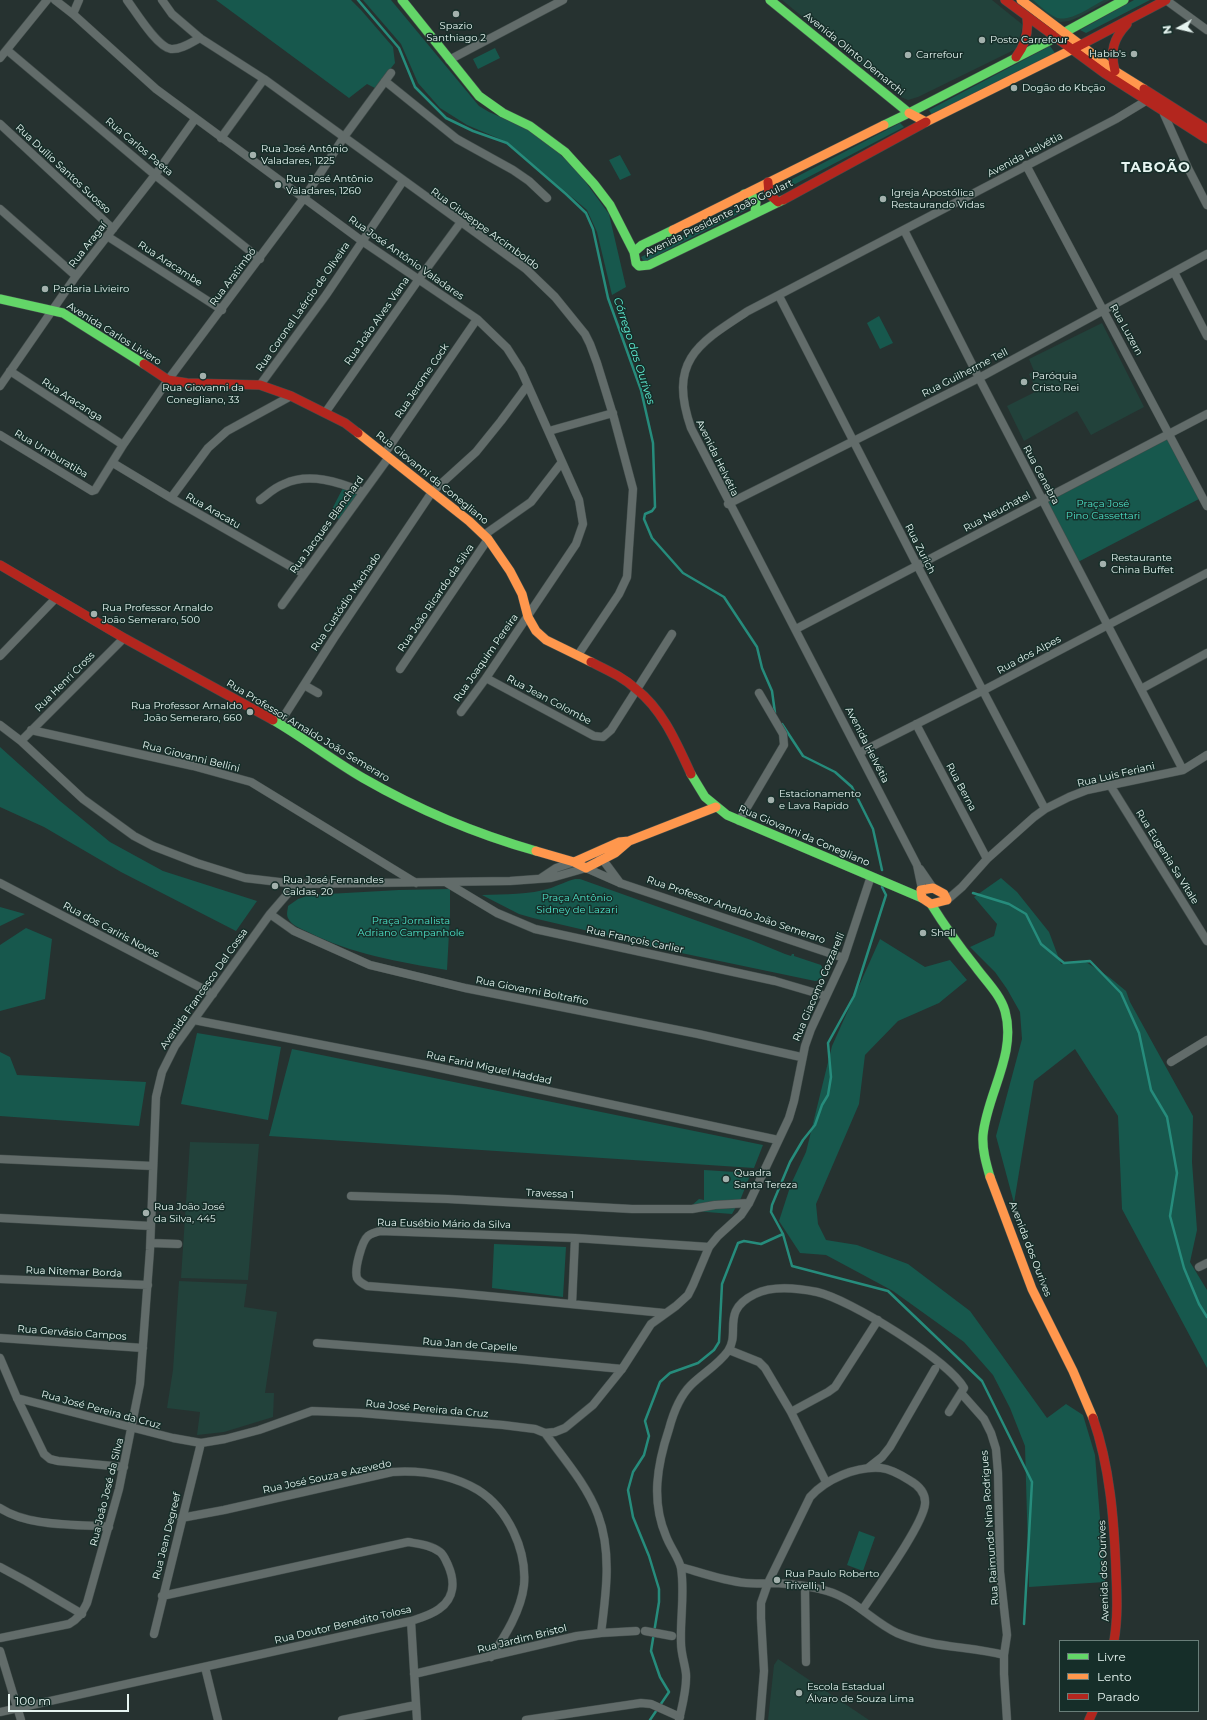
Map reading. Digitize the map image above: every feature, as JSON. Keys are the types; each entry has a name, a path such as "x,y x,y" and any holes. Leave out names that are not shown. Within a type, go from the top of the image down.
{"main road":[{"path":"402,0 479,96 491,106 530,126 565,152 594,184 610,205 634,252"},
{"name":"Avenida Olinto Demarchi","path":"770,0 908,113 926,122"},
{"path":"1005,0 1070,51 1150,98 1207,128"},
{"path":"1021,0 1150,98 1164,113 1207,139"},
{"name":"Avenida Presidente João Goulart","path":"1124,0 1013,60 642,245 634,252 636,263 639,266 650,265 778,202 926,122 1070,51 1166,0"},
{"path":"1013,60 1020,52 1026,41 1028,30 1027,18"},
{"path":"1115,71 1111,59 1113,41 1132,18"},
{"path":"768,182 768,193 778,202"},
{"path":"744,194 752,196 756,202 757,208 755,213"},
{"name":"Avenida Carlos Liviero","path":"0,299 63,313 168,380"},
{"name":"Rua Giovanni da Conegliano","path":"168,380 187,383 260,385 291,396 345,424 387,455 486,537 510,571 522,594 528,616 536,630 546,640 614,673 637,689 652,702 674,737 694,780 705,797 716,807 739,821 899,888 922,893"},
{"name":"Rua Professor Arnaldo João Semeraro","path":"0,565 124,638 279,724 362,776 424,809 472,830 528,849 574,862 586,868"},
{"path":"574,862 619,842 629,841 716,807"},
{"path":"586,868 623,848 629,841"},
{"path":"944,925 942,912 945,900 944,894 937,890 922,893 931,904 945,900"},
{"name":"Avenida dos Ourives","path":"931,904 944,925 998,997 1004,1011 1008,1028 996,1088 984,1122 982,1138 984,1155 991,1179 1032,1289 1086,1398 1097,1428 1104,1458 1116,1544 1117,1626 1114,1640"}],"street":[{"path":"0,58 47,0"},
{"name":"Rua José Antônio Valadares","path":"55,0 73,14 141,76 195,118 362,241 477,319 507,348 521,370 579,500 582,511 582,528 576,544 528,616"},
{"path":"73,14 79,0"},
{"path":"127,0 156,38 164,46 178,48 200,38"},
{"name":"Rua Giuseppe Arcimboldo","path":"162,0 172,14 200,38 264,79 526,269 555,297 585,334 597,363 633,489 627,576 619,594 578,655"},
{"path":"450,60 562,0"},
{"path":"1166,0 1207,30"},
{"name":"Rua Carlos Paeta","path":"7,50 155,175 260,259"},
{"name":"Rua Aratimbó","path":"92,491 96,489 123,445 168,380 260,259 391,73"},
{"path":"221,138 264,79"},
{"path":"385,81 466,146 513,170 547,198"},
{"name":"Avenida Helvétia","path":"922,893 918,865 796,629 728,504 690,428 685,411 683,393 684,377 688,362 703,342 748,311 904,230 1150,98"},
{"path":"1164,113 1188,168 1207,205"},
{"name":"Rua Aragaí","path":"0,386 76,276 155,175 195,118"},
{"name":"Rua Duílio Santos Suosso","path":"0,124 110,232"},
{"name":"Rua Luzern","path":"1026,165 1206,501"},
{"name":"Rua Coronel Laércio de Oliveira","path":"260,385 326,295 403,181"},
{"path":"0,209 76,276"},
{"name":"Rua João Alves Viana","path":"325,413 461,222"},
{"name":"Rua Genebra","path":"904,230 1042,500 1183,770"},
{"name":"Rua Aracambe","path":"110,232 222,310"},
{"name":"Rua Guilherme Tell","path":"728,504 979,378 1207,254"},
{"path":"1174,272 1207,336"},
{"name":"Rua Zurich","path":"779,296 917,565 984,690 1045,809"},
{"name":"Rua Jerome Cock","path":"387,455 477,319"},
{"name":"Rua Aracanga","path":"10,371 123,445"},
{"name":"Rua Custódio Machado","path":"279,724 432,492 476,452 501,422 527,386"},
{"path":"171,498 208,448 227,431 291,396"},
{"path":"549,431 612,413"},
{"name":"Rua Neuchatel","path":"796,629 1207,414"},
{"name":"Rua Umburatiba","path":"0,435 92,491"},
{"name":"Rua Jacques Blanchard","path":"282,606 363,492 387,455"},
{"path":"486,537 531,502 562,462"},
{"name":"Rua Aracatu","path":"113,463 304,574"},
{"path":"260,500 282,484 303,478 330,482 363,492"},
{"name":"Rua João Ricardo da Silva","path":"400,669 486,537"},
{"name":"Rua dos Alpes","path":"859,753 984,690 1207,573"},
{"path":"0,656 55,598"},
{"name":"Rua Joaquim Pereira","path":"461,712 528,616"},
{"path":"637,689 672,634"},
{"name":"Rua Henri Cross","path":"22,741 31,730 124,638"},
{"path":"1141,689 1207,653"},
{"name":"Rua Jean Colombe","path":"486,678 594,736 603,737 611,730 637,689"},
{"path":"304,685 318,693"},
{"path":"739,821 784,745 784,734 759,693"},
{"name":"Rua Berna","path":"916,724 987,859"},
{"path":"0,725 22,741 83,799 134,836 153,846 228,874 245,878 296,884 417,883 539,879 560,876 586,868"},
{"name":"Rua Giovanni Bellini","path":"31,730 193,766 251,782 417,883"},
{"name":"Rua Luis Feriani","path":"945,900 962,887 987,859 1034,816 1045,809 1069,797 1110,784 1183,770 1207,755"},
{"name":"Rua Eugenia Sa Vitale","path":"1110,784 1207,941"},
{"path":"594,854 603,860 620,883"},
{"path":"539,879 556,868 574,862"},
{"path":"918,865 937,890 962,887"},
{"name":"Rua Professor Arnaldo João Semeraro","path":"586,868 620,883 844,958"},
{"name":"Rua Giacomo Cozzarelli","path":"741,1216 749,1203 789,1118 794,1101 801,1057 811,1029 844,958 871,876"},
{"name":"Rua François Carlier","path":"447,882 497,914 535,929 768,980 826,996"},
{"name":"Rua dos Cariris Novos","path":"0,883 213,994"},
{"name":"Avenida Francesco Del Cossa","path":"153,1166 156,1097 162,1072 176,1046 194,1020 270,914 296,884"},
{"name":"Rua Giovanni Boltraffio","path":"270,914 294,930 370,965 465,988 698,1034 801,1057"},
{"name":"Rua Farid Miguel Haddad","path":"194,1020 418,1063 778,1140"},
{"path":"1171,1062 1207,1040"},
{"path":"0,1159 153,1166"},
{"name":"Rua João José da Silva","path":"82,1614 87,1604 109,1527 124,1467 140,1384 151,1243 153,1166"},
{"name":"Travessa 1","path":"351,1196 448,1199 632,1209 692,1209 716,1205 749,1203"},
{"name":"Rua José Pereira da Cruz","path":"17,1398 132,1428 201,1443 226,1439 259,1430 312,1411 361,1413 503,1425 535,1429 545,1433 555,1432 565,1428 593,1405 622,1369 651,1324 676,1306 688,1294 708,1247 741,1216"},
{"path":"0,1218 151,1226"},
{"name":"Rua Eusébio Mário da Silva","path":"664,1314 572,1304 367,1286 360,1282 357,1278 357,1271 364,1242 368,1236 380,1231 574,1238 708,1247"},
{"path":"572,1304 574,1238"},
{"path":"151,1243 178,1244"},
{"name":"Rua Nitemar Borda","path":"0,1279 148,1285"},
{"path":"526,1720 642,1703 651,1704 680,1719 686,1675 681,1643 681,1567 666,1537 660,1519 656,1500 657,1477 669,1429 677,1408 690,1386 719,1361 729,1350 732,1337 732,1318 735,1311 748,1298 766,1290 783,1288 818,1292 837,1298 878,1320 924,1351 955,1376 964,1388 949,1412"},
{"path":"790,1412 835,1387 878,1320"},
{"name":"Rua Gervásio Campos","path":"0,1338 143,1348"},
{"name":"Rua Jan de Capelle","path":"317,1343 622,1369"},
{"path":"729,1350 750,1357 762,1365 790,1412 826,1482"},
{"path":"0,1358 36,1441 44,1454 50,1459 124,1467"},
{"path":"868,1468 882,1457 890,1447 935,1369"},
{"name":"Rua Raimundo Nina Rodrigues","path":"961,1393 984,1419 991,1433 996,1449 1000,1572 1007,1636 1004,1655 1007,1720"},
{"path":"545,1433 588,1494 600,1521 604,1535 606,1577 601,1633"},
{"name":"Rua Jean Degreef","path":"154,1634 181,1518 201,1443"},
{"path":"760,1720 764,1671 761,1602 768,1583 810,1497 819,1487 826,1482 868,1468 882,1468 902,1475 914,1482 923,1492 925,1503 923,1514 914,1530 863,1609"},
{"name":"Rua José Souza e Azevedo","path":"181,1518 224,1510 392,1472 414,1470 435,1474 478,1490 496,1507 512,1527 521,1554 524,1571 524,1585 521,1600 505,1636 491,1657"},
{"path":"0,1508 11,1515 27,1520 109,1527"},
{"name":"Rua Doutor Benedito Tolosa","path":"0,1712 411,1621 439,1609 446,1602 452,1594 453,1578 447,1561 441,1552 430,1546 408,1542 162,1596"},
{"path":"0,1567 82,1614 69,1624 0,1638"},
{"path":"681,1567 745,1583 768,1583 828,1591 863,1609 896,1632 915,1640 946,1647 986,1651 1004,1655"},
{"path":"805,1587 806,1662"},
{"path":"411,1621 417,1720"},
{"name":"Rua Jardim Bristol","path":"414,1674 577,1636 636,1630"},
{"path":"645,1631 672,1636"},
{"path":"0,1651 18,1708 20,1720"},
{"path":"205,1667 218,1720"},
{"path":"342,1720 416,1705"}],"shaded area":[{"name":"Carrefour","path":"782,0 992,0 1023,25 1016,49 918,97 908,100 901,97"},
{"path":"1029,0 1110,0 1079,17 1069,21 1060,22 1055,20"},
{"path":"1102,323 1144,407 1091,435 1077,411 1024,441 1007,406 1037,391 1029,374 1034,371 1029,359"},
{"path":"190,1142 259,1144 248,1280 181,1278"},
{"path":"179,1281 247,1284 244,1307 277,1312 265,1393 274,1393 273,1417 224,1432 197,1435 200,1412 167,1408 173,1370"},
{"name":"Escola Estadual Álvaro de Souza Lima","path":"778,1659 869,1720 768,1720 774,1665"}],"green space":[{"path":"216,0 351,0 393,47 395,63 375,88 367,84 349,98"},
{"path":"363,0 391,0 479,106 526,128 551,145 579,173 609,214 626,287 612,295 597,232 587,210 507,142 467,125 440,108 418,83 401,44"},
{"path":"1033,0 1104,0 1087,10 1073,16 1060,19 1049,14"},
{"path":"1134,0 1150,0 1086,33 1080,30"},
{"path":"1050,46 1055,53 933,117 929,110"},
{"path":"495,48 500,58 478,69 473,59"},
{"path":"900,123 904,127 778,193 775,188"},
{"path":"620,155 631,175 620,180 609,160"},
{"path":"747,203 750,208 644,262 641,257"},
{"path":"879,316 893,343 880,349 867,323"},
{"name":"Praça José Pino Cassettari","path":"1168,438 1199,499 1078,562 1047,501"},
{"path":"344,486 360,491 342,521 330,513"},
{"path":"0,747 60,801 110,842 163,871 257,901 236,931 121,872 44,827 0,807"},
{"path":"1001,878 1017,892 1049,932 1061,964 1086,962 1109,977 1126,991 1130,1002 1193,1116 1192,1162 1197,1230 1190,1262 1207,1290 1207,1368 1122,1209 1118,1116 1075,1049 1034,1081 1014,1203 996,1136 1022,1039 1020,1012 995,972 970,947 994,936 997,924 974,897"},
{"name":"Praça Antônio Sidney de Lazari","path":"575,879 580,879 751,940 785,954 791,956 794,954 794,956 821,965 826,975 823,975 821,980 815,981 624,941 623,939 519,914 482,895 534,892 551,888"},
{"name":"Praça Jornalista Adriano Campanhole","path":"450,889 447,970 358,952 324,940 296,926 291,923 287,915 288,906 298,899 310,895"},
{"path":"0,907 25,914 0,926"},
{"path":"26,928 52,939 45,999 0,1011 0,945"},
{"path":"880,939 925,967 950,960 967,980 939,1003 898,1021 865,1055 859,1104 816,1204 818,1224 826,1240 857,1245 908,1264 970,1311 1047,1418 1066,1404 1083,1415 1095,1455 1105,1582 1029,1587 1025,1446 1010,1408 993,1375 964,1342 893,1291 826,1255 800,1253 779,1221 791,1184 806,1152 832,1046"},
{"path":"197,1033 281,1047 268,1120 181,1104"},
{"path":"292,1049 763,1145 754,1168 269,1136"},
{"path":"0,1052 10,1057 17,1075 146,1082 139,1126 0,1116"},
{"name":"Quadra Santa Tereza","path":"704,1170 751,1173 741,1198 732,1214 694,1211 691,1206 699,1199 704,1200"},
{"path":"494,1244 566,1247 563,1297 492,1288"},
{"path":"859,1531 875,1537 863,1571 847,1565"}],"waterway":[{"name":"Córrego das Ourives","path":"358,0 399,48 415,87 446,118 473,131 507,143 586,213 593,229 608,298 641,390 653,443 655,507 652,511 645,514 644,519 652,538 683,573 724,597 757,647 762,668 772,691 775,713"},
{"name":"Córrego das Ourives","path":"782,724 803,756 835,772 852,787 873,829 882,870"},
{"name":"Córrego das Ourives","path":"650,1720 669,1692 660,1677 651,1651 659,1602 659,1589 649,1556 633,1517 628,1490 633,1472 644,1455 649,1436 645,1421 660,1382 670,1373 698,1363 714,1350 719,1342 722,1284 738,1243 744,1241 761,1244 783,1234 771,1212 772,1205 790,1162 803,1140 815,1125 822,1105 828,1095 831,1077 828,1043 854,996 886,895 882,887"},
{"path":"973,893 1009,904 1026,914 1041,944 1064,963 1090,961 1121,993 1139,1033 1151,1090 1167,1117 1177,1173 1170,1216 1184,1268 1199,1304 1207,1317"},
{"path":"783,1234 792,1266 888,1291 982,1381 1032,1482 1024,1624"}],"traffic: fast":[{"path":"402,0 479,96 503,113 530,126 565,152 594,184 610,205 634,252"},
{"path":"770,0 909,113 884,125"},
{"path":"909,113 1045,43 1124,0"},
{"path":"744,194 752,196 756,202 755,213"},
{"path":"673,230 642,245 634,252 636,263 639,266 649,265 783,200"},
{"path":"0,299 63,313 144,364"},
{"path":"273,720 363,778 404,800 469,829 536,851"},
{"path":"691,774 705,797 727,815 922,898"},
{"path":"931,904 957,943 996,993 1005,1011 1008,1027 1007,1043 983,1135 984,1151 990,1177"}],"traffic: slow":[{"path":"1021,0 1115,71 1144,89"},
{"path":"909,113 926,122 1073,49"},
{"path":"673,230 884,125"},
{"path":"358,433 469,521 488,539 510,571 522,594 528,617 536,631 546,640 591,662"},
{"path":"574,862 619,842 629,841 716,807"},
{"path":"536,851 574,862 586,868 615,853 629,841"},
{"path":"933,888 944,894 947,900 931,904 922,898 921,890 933,888"},
{"path":"990,1177 1032,1289 1073,1371 1093,1418"}],"traffic: jam":[{"path":"1005,0 1104,73 1207,139"},
{"path":"1073,49 1166,0"},
{"path":"1016,57 1026,39 1027,18"},
{"path":"1115,71 1113,57 1114,46 1116,40 1127,24"},
{"path":"1144,89 1207,129"},
{"path":"783,200 926,122"},
{"path":"768,182 769,194 778,202"},
{"path":"144,364 168,380 187,383 260,385 291,396 345,423 358,433"},
{"path":"0,565 124,638 273,720"},
{"path":"591,662 615,674 646,697 662,717 691,774"},
{"path":"1093,1418 1099,1437 1107,1474 1112,1513 1117,1598 1114,1640"},
{"path":"1089,1720 1093,1712"}],"place":[{"name":"Spazio Santhiago 2","path":"456,14"},
{"name":"Posto Carrefour","path":"982,40"},
{"name":"Habib's","path":"1134,54"},
{"name":"Carrefour","path":"908,55"},
{"name":"Dogão do Kbção","path":"1014,88"},
{"name":"Rua José Antônio Valadares, 1225","path":"253,155"},
{"name":"Rua José Antônio Valadares, 1260","path":"278,185"},
{"name":"Igreja Apostólica Restaurando Vidas","path":"883,199"},
{"name":"Padaria Livieiro","path":"45,289"},
{"name":"Rua Giovanni da Conegliano, 33","path":"203,376"},
{"name":"Paróquia Cristo Rei","path":"1024,382"},
{"name":"Restaurante China Buffet","path":"1103,564"},
{"name":"Rua Professor Arnaldo João Semeraro, 500","path":"94,614"},
{"name":"Rua Professor Arnaldo João Semeraro, 660","path":"250,712"},
{"name":"Estacionamento e Lava Rapido","path":"771,800"},
{"name":"Rua José Fernandes Caldas, 20","path":"275,886"},
{"name":"Shell","path":"923,933"},
{"name":"Quadra Santa Tereza","path":"726,1179"},
{"name":"Rua João José da Silva, 445","path":"146,1213"},
{"name":"Rua Paulo Roberto Trivelli, 1","path":"777,1580"},
{"name":"Escola Estadual Álvaro de Souza Lima","path":"799,1693"}],"district":[{"name":"TABOÃO","path":"1156,168"}]}
